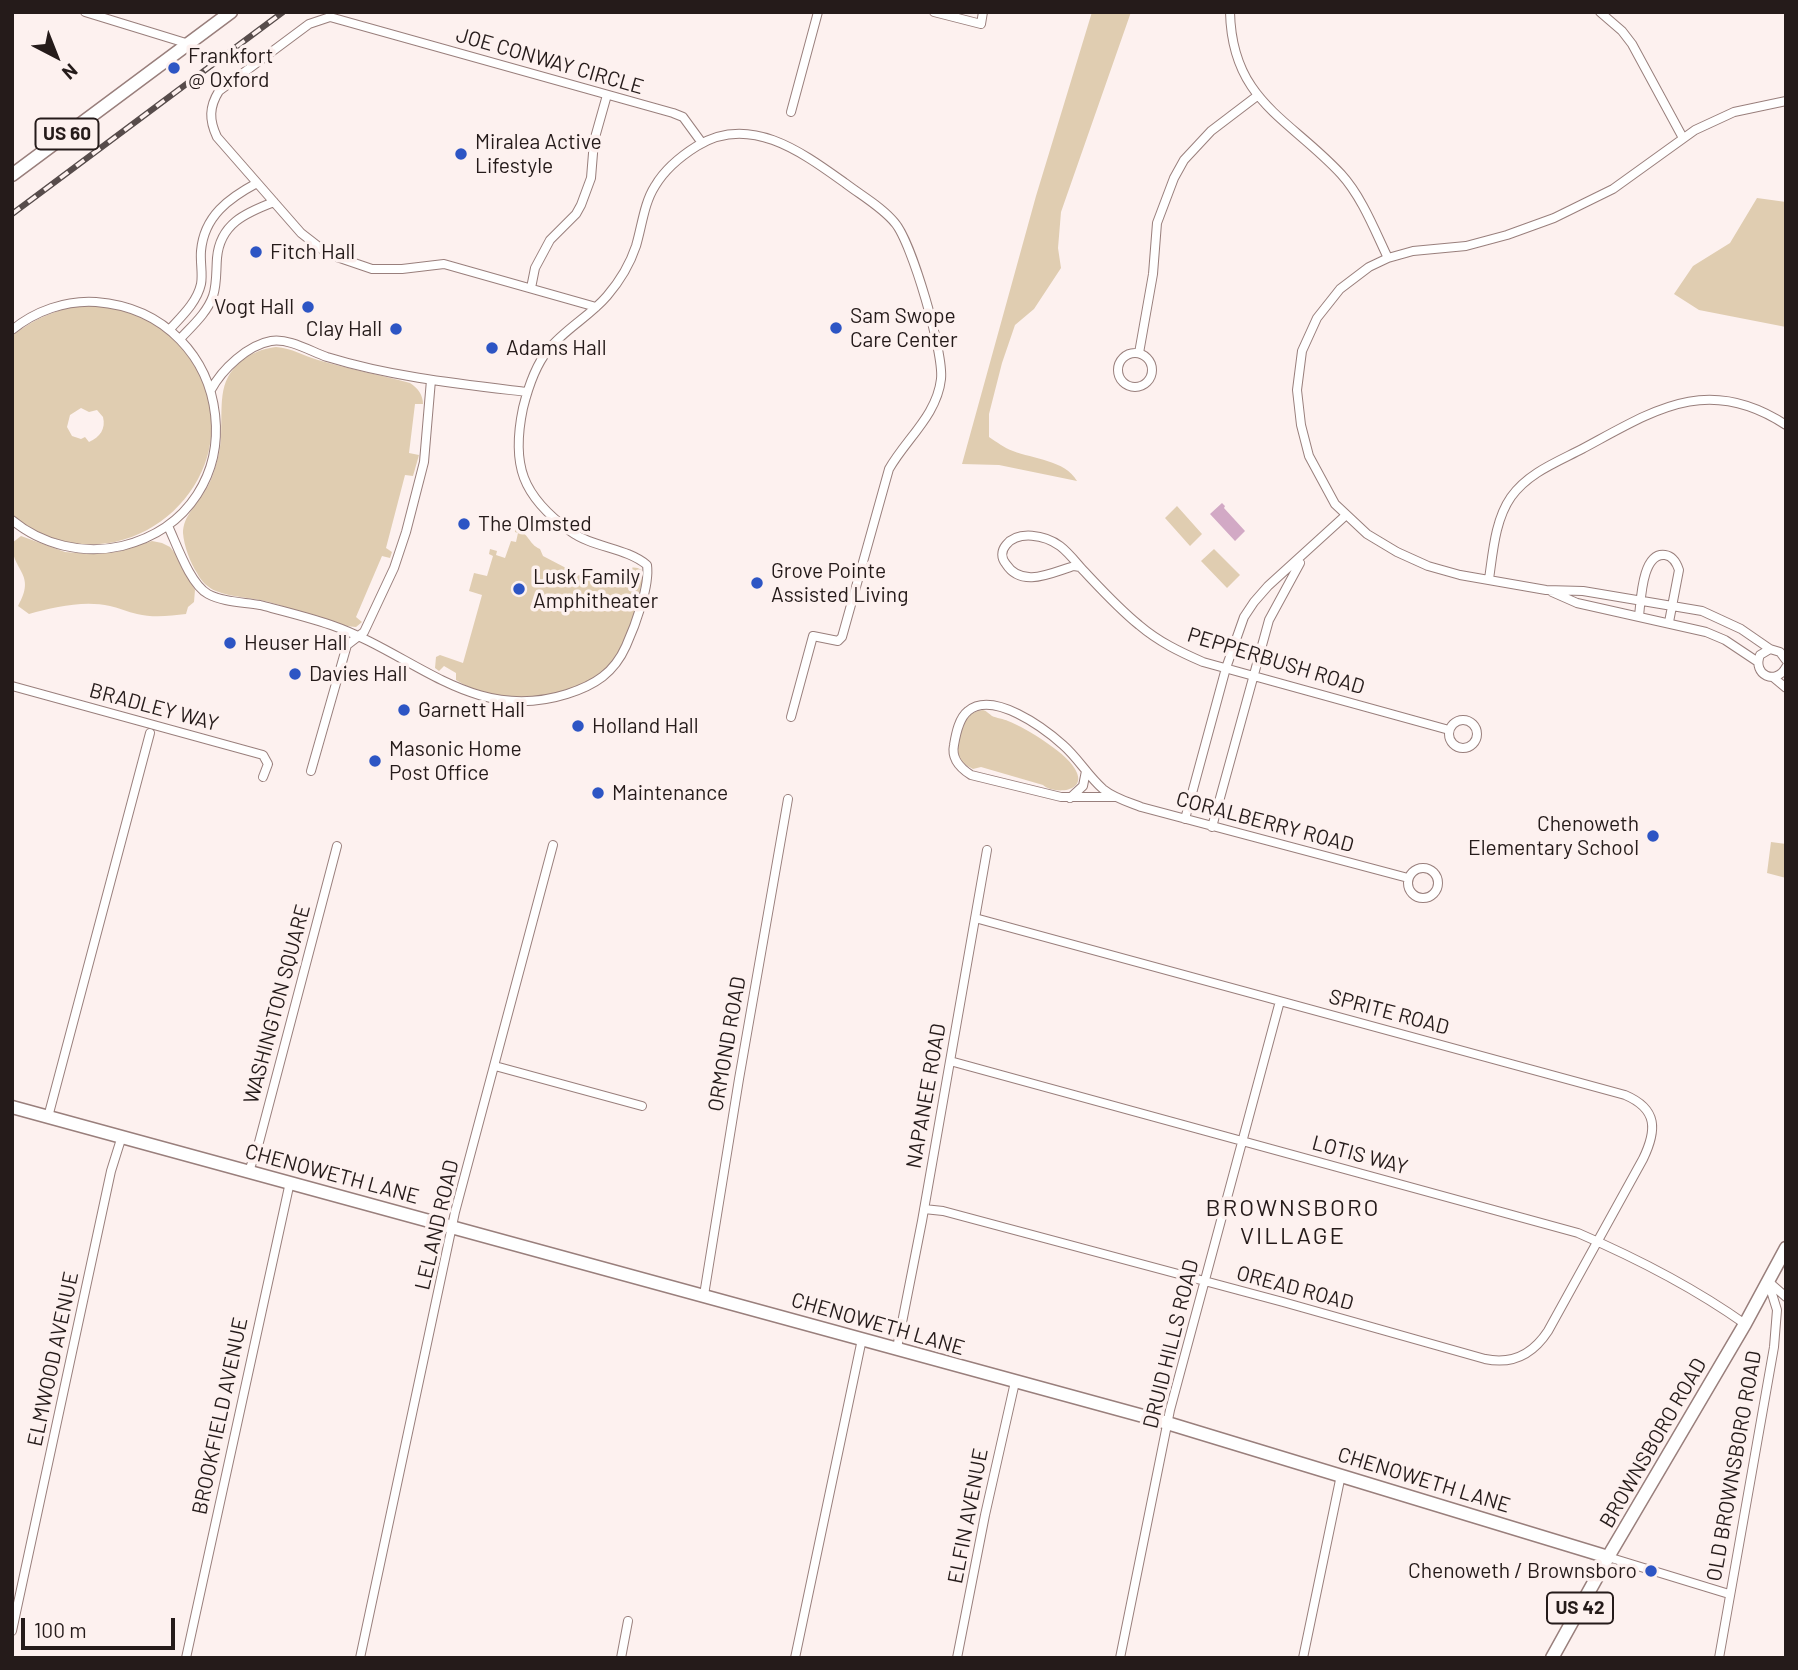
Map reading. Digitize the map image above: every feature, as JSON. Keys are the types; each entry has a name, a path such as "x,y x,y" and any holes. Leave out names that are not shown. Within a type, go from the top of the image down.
{"main road":[{"name":"US 60","path":"12,174 231,12"},
{"name":"CHENOWETH LANE","path":"12,1107 1167,1423 1608,1557"},
{"name":"BROWNSBORO ROAD","path":"1552,1658 1786,1248"}],"street":[{"path":"85,12 189,44"},
{"path":"791,112 818,12"},
{"path":"934,12 981,24 984,12"},
{"path":"1230,12 1236,53 1257,96 1277,118 1342,175 1370,220 1388,258"},
{"path":"1600,12 1622,31 1632,44 1683,138"},
{"name":"JOE CONWAY CIRCLE","path":"596,307 443,263 392,270 349,263 328,254 314,244 274,202 217,136 210,112 213,101 219,91 309,23 330,17 683,117 702,143"},
{"path":"531,288 535,268 550,240 576,214 581,205 591,178 593,142 607,95"},
{"path":"1139,353 1153,274 1157,223 1174,178 1184,160 1211,131 1257,96"},
{"path":"1770,649 1722,619 1702,611 1583,591 1546,590 1460,575 1413,559 1375,539 1345,516 1335,504 1309,456 1298,408 1298,371 1308,335 1328,302 1355,276 1388,258 1413,251 1466,246 1554,218 1613,188 1695,130 1734,112 1786,101"},
{"path":"168,526 191,574 207,594 332,625 382,646 448,684 479,696 508,702 542,701 584,688 601,679 616,665 624,652 648,576 647,565 640,559 585,540 569,530 535,498 521,471 517,454 518,432 527,392 542,358 551,346 596,307 626,268 635,249 654,188 673,164 702,143 727,134 771,139 790,145 881,209 895,222 909,248 941,355 937,399 927,417 898,452 889,469 842,637 838,641 813,636 791,717"},
{"path":"170,329 187,311 200,287 202,240 214,216 225,202 257,183"},
{"path":"180,339 198,320 213,295 220,241 226,230 243,215 274,202"},
{"path":"12,330 31,317 50,309 89,302 129,308 148,315 170,329 193,354 211,390 216,413 216,437 204,482 192,502 168,526 135,542 90,550 48,541 12,520"},
{"path":"211,390 230,366 251,348 275,340 364,367 430,380 527,392"},
{"path":"1139,353 1149,360 1151,373 1144,384 1131,386 1121,379 1118,366 1126,355 1139,353"},
{"path":"311,771 347,645 364,632 379,602 409,522 424,462 430,380"},
{"path":"1489,579 1500,519 1516,491 1534,475 1655,410 1698,400 1737,403 1771,415 1786,425"},
{"path":"1185,819 1236,636 1254,602 1345,516"},
{"name":"PEPPERBUSH ROAD","path":"1080,567 1074,566 1040,578 1030,578 1007,566 1002,557 1003,548 1020,536 1034,536 1061,546 1135,622 1167,646 1203,662 1449,730"},
{"path":"1212,827 1269,620 1306,554"},
{"path":"1639,616 1649,562 1654,557 1663,555 1672,558 1679,570 1669,622"},
{"path":"1546,590 1577,603 1706,632 1725,640 1758,662"},
{"path":"1786,660 1783,649 1770,649 1760,655 1758,662 1763,675 1774,677 1780,676 1786,667"},
{"path":"1774,677 1786,688"},
{"name":"BRADLEY WAY","path":"12,686 263,755 268,764 263,777"},
{"name":"CORALBERRY ROAD","path":"1114,797 1086,771 1073,754 1036,723 1004,708 988,704 975,706 961,719 953,747 954,755 971,775 1042,794 1070,798 1114,797 1212,827 1408,878"},
{"path":"48,1117 150,733"},
{"path":"1070,798 1083,786 1086,771"},
{"name":"ORMOND ROAD","path":"704,1295 788,799"},
{"name":"LELAND ROAD","path":"360,1658 453,1227 553,845"},
{"name":"WASHINGTON SQUARE","path":"249,1171 258,1146 337,846"},
{"name":"NAPANEE ROAD","path":"897,1348 987,850"},
{"name":"SPRITE ROAD","path":"975,918 1625,1095 1637,1101 1651,1116 1653,1132 1643,1159 1597,1241"},
{"name":"DRUID HILLS ROAD","path":"1120,1658 1167,1423 1280,1001"},
{"name":"LOTIS WAY","path":"950,1061 1578,1233 1702,1295 1745,1324"},
{"path":"495,1066 642,1106"},
{"name":"ELMWOOD AVENUE","path":"12,1631 111,1171 122,1136"},
{"name":"BROOKFIELD AVENUE","path":"186,1658 290,1182"},
{"name":"OREAD ROAD","path":"924,1209 1204,1281 1485,1359 1507,1361 1525,1355 1540,1344 1597,1241"},
{"path":"1768,1280 1786,1297"},
{"name":"OLD BROWNSBORO ROAD","path":"1719,1658 1774,1347 1777,1310 1768,1280"},
{"path":"795,1658 862,1339"},
{"name":"ELFIN AVENUE","path":"957,1658 1015,1382"},
{"path":"1303,1658 1342,1475"},
{"name":"CHENOWETH LANE","path":"1608,1557 1730,1594"},
{"path":"621,1658 628,1621"}],"shaded area":[{"path":"1092,12 1131,12 1061,212 1058,248 1061,268 1034,309 1015,325 989,414 989,437 1010,450 1057,464 1077,481 999,465 962,464 1036,196"},
{"path":"1757,198 1786,202 1786,327 1699,310 1674,294 1693,266 1730,243"},
{"path":"88,305 114,308 139,316 172,337 181,347 206,391 211,434 200,475 176,509 142,533 101,544 57,539 12,515 12,336 47,315","holes":["81,408 89,412 97,410 104,421 101,432 89,442 85,437 81,439 72,436 67,427 70,415"]},
{"path":"276,347 410,383 418,389 422,398 423,404 415,404 409,453 419,455 413,476 405,475 386,548 392,552 390,558 382,556 356,617 362,622 356,627 324,620 269,602 213,590 199,576 186,548 183,533 185,521 209,484 220,451 222,396 228,377 237,365 249,356"},
{"path":"1222,503 1245,531 1235,541 1210,514"},
{"path":"1177,506 1202,534 1190,546 1165,518"},
{"path":"515,529 540,549 543,556 589,580 601,574 608,575 632,568 642,570 643,578 634,618 618,655 603,671 565,692 542,697 496,696 475,690 456,680 456,673 444,666 439,671 435,668 436,657 440,655 463,663 482,595 469,591 474,573 487,576 493,556 489,554 490,549 505,558 511,541 516,542 518,533"},
{"path":"21,536 65,552 90,554 117,552 152,541 162,543 170,547 178,557 195,590 194,602 188,607 186,614 168,616 143,615 100,604 80,604 29,614 18,606 25,586 12,543"},
{"path":"1214,549 1240,575 1227,588 1201,561"},
{"path":"983,710 1026,730 1057,750 1077,773 1076,785 1066,790 1053,790 981,767 973,769 962,763 957,747 960,730 968,717"},
{"path":"1771,842 1786,844 1786,878 1767,873"}],"railway":[{"path":"12,214 283,12"}],"place":[{"name":"Frankfort @ Oxford","path":"174,68"},
{"name":"Miralea Active Lifestyle","path":"461,154"},
{"name":"Fitch Hall","path":"256,252"},
{"name":"Vogt Hall","path":"308,307"},
{"name":"Sam Swope Care Center","path":"836,328"},
{"name":"Clay Hall","path":"396,329"},
{"name":"Adams Hall","path":"492,348"},
{"name":"The Olmsted","path":"464,524"},
{"name":"Grove Pointe Assisted Living","path":"757,583"},
{"name":"Lusk Family Amphitheater","path":"519,589"},
{"name":"Heuser Hall","path":"230,643"},
{"name":"Davies Hall","path":"295,674"},
{"name":"Garnett Hall","path":"404,710"},
{"name":"Holland Hall","path":"578,726"},
{"name":"Masonic Home Post Office","path":"375,761"},
{"name":"Maintenance","path":"598,793"},
{"name":"Chenoweth Elementary School","path":"1653,836"},
{"name":"Chenoweth / Brownsboro","path":"1651,1571"}],"district":[{"name":"BROWNSBORO VILLAGE","path":"1293,1222"}]}
